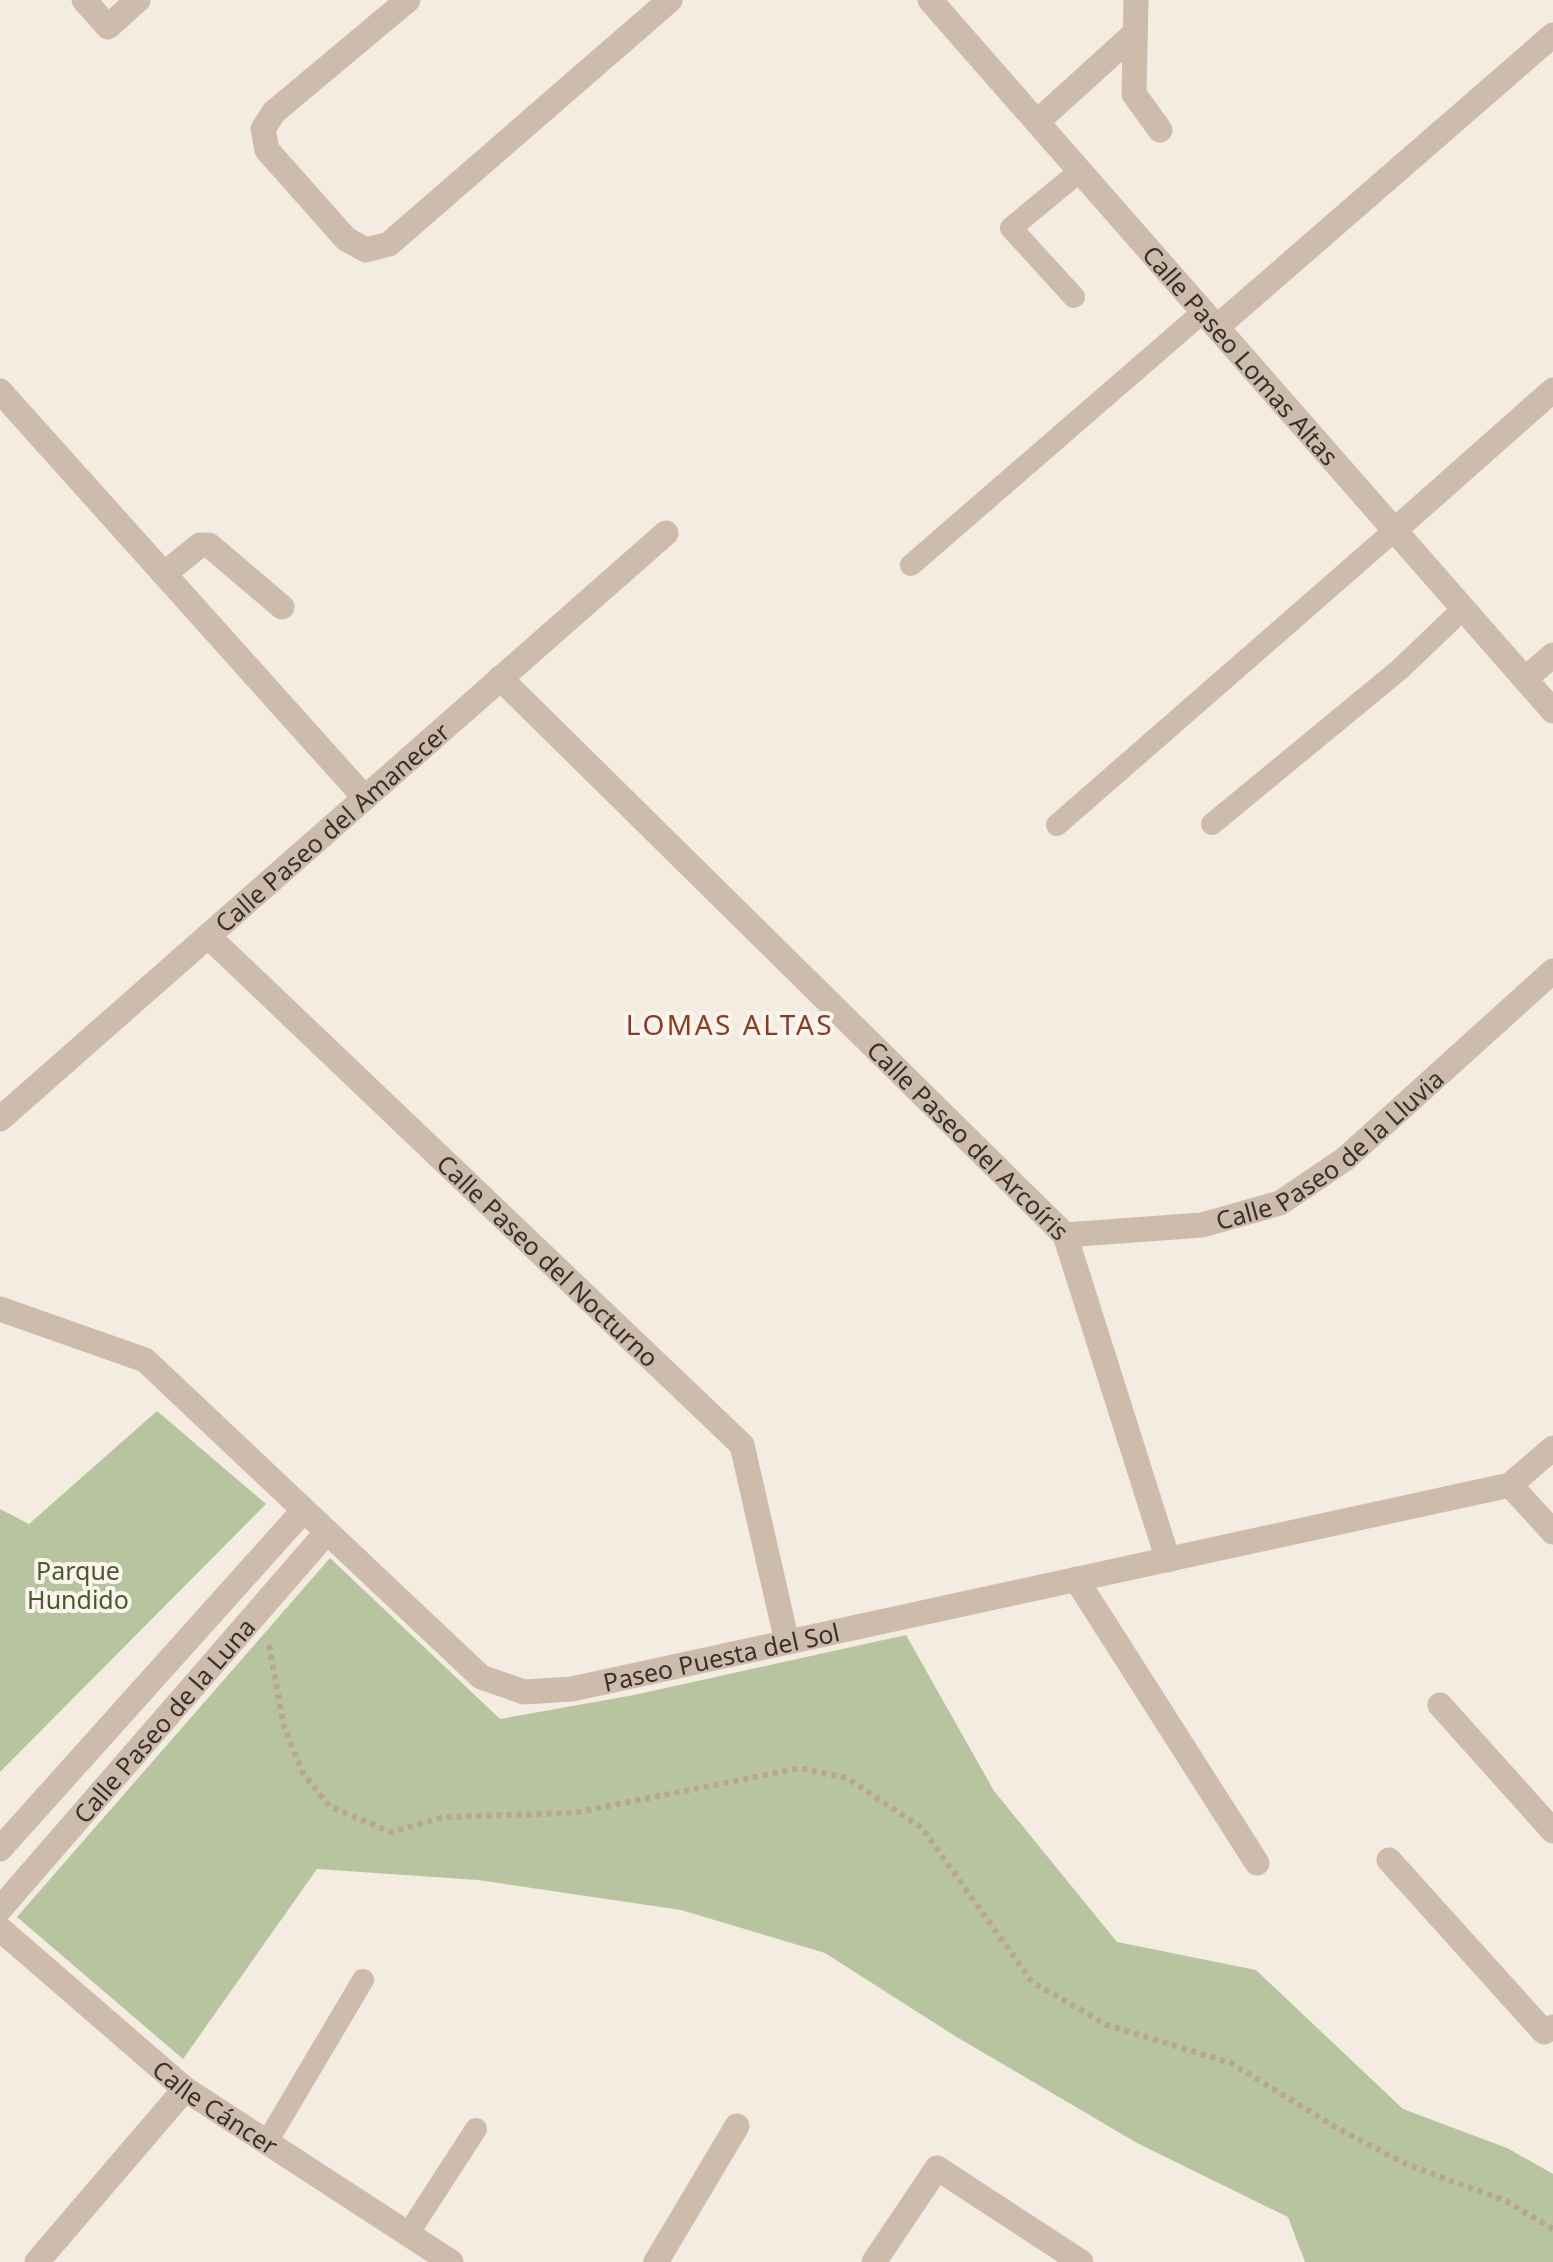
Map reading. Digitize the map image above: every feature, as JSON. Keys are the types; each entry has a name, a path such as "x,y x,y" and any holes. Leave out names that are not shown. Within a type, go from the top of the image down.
{"street":[{"path":"84,0 108,27 138,0"},
{"path":"408,0 274,112 264,130 268,150 346,239 366,250 389,244 670,0"},
{"name":"Calle Paseo Lomas Altas","path":"930,0 1553,711"},
{"path":"1136,0 1134,94 1160,130"},
{"path":"1037,122 1134,34"},
{"path":"1210,319 1553,35"},
{"path":"1395,530 1553,390"},
{"path":"0,391 365,798"},
{"name":"Calle Paseo del Amanecer","path":"0,1120 666,533"},
{"path":"164,574 200,546 209,545 282,608"},
{"path":"1525,679 1553,655"},
{"name":"Calle Paseo del Arcoíris","path":"500,678 1065,1234 1168,1560"},
{"name":"Calle Paseo del Nocturno","path":"208,936 742,1445 787,1642"},
{"name":"Calle Paseo de la Lluvia","path":"1065,1234 1202,1225 1280,1203 1345,1159 1553,972"},
{"name":"Paseo Puesta del Sol","path":"0,1309 145,1360 481,1677 524,1692 572,1689 1510,1485 1553,1448"},
{"path":"1510,1485 1553,1532"},
{"name":"Calle Paseo de la Luna","path":"0,1849 304,1510"},
{"name":"Calle Paseo de la Luna","path":"0,1908 327,1532"},
{"path":"1076,1580 1256,1863"},
{"path":"1440,1705 1553,1831"},
{"path":"1388,1860 1544,2032 1553,2027"},
{"name":"Calle Cáncer","path":"0,1930 186,2089 451,2262"},
{"path":"37,2262 186,2089"},
{"path":"656,2262 737,2126"},
{"path":"874,2262 938,2168 1082,2262"}],"lane":[{"path":"1074,297 1011,228 1080,171"},
{"path":"911,565 1210,319"},
{"path":"1056,825 1395,530"},
{"path":"1212,824 1399,670 1464,608"},
{"path":"266,2142 363,1980"},
{"path":"408,2234 476,2129"}],"path":[{"path":"262,1606 284,1727 303,1773 329,1806 391,1832 444,1817 573,1814 800,1768 847,1778 922,1828 1032,1982 1107,2025 1230,2063 1389,2155 1506,2201 1553,2228"}],"green space":[{"name":"Parque Hundido","path":"157,1411 266,1504 0,1772 0,1509 29,1524"},
{"path":"330,1558 500,1719 634,1695 906,1635 994,1791 1117,1942 1256,1970 1403,2109 1507,2148 1553,2174 1553,2262 1305,2262 1288,2217 1137,2143 955,2036 825,1953 681,1910 478,1880 317,1869 183,2059 17,1917"}],"district":[{"name":"LOMAS ALTAS","path":"730,1024"}]}
